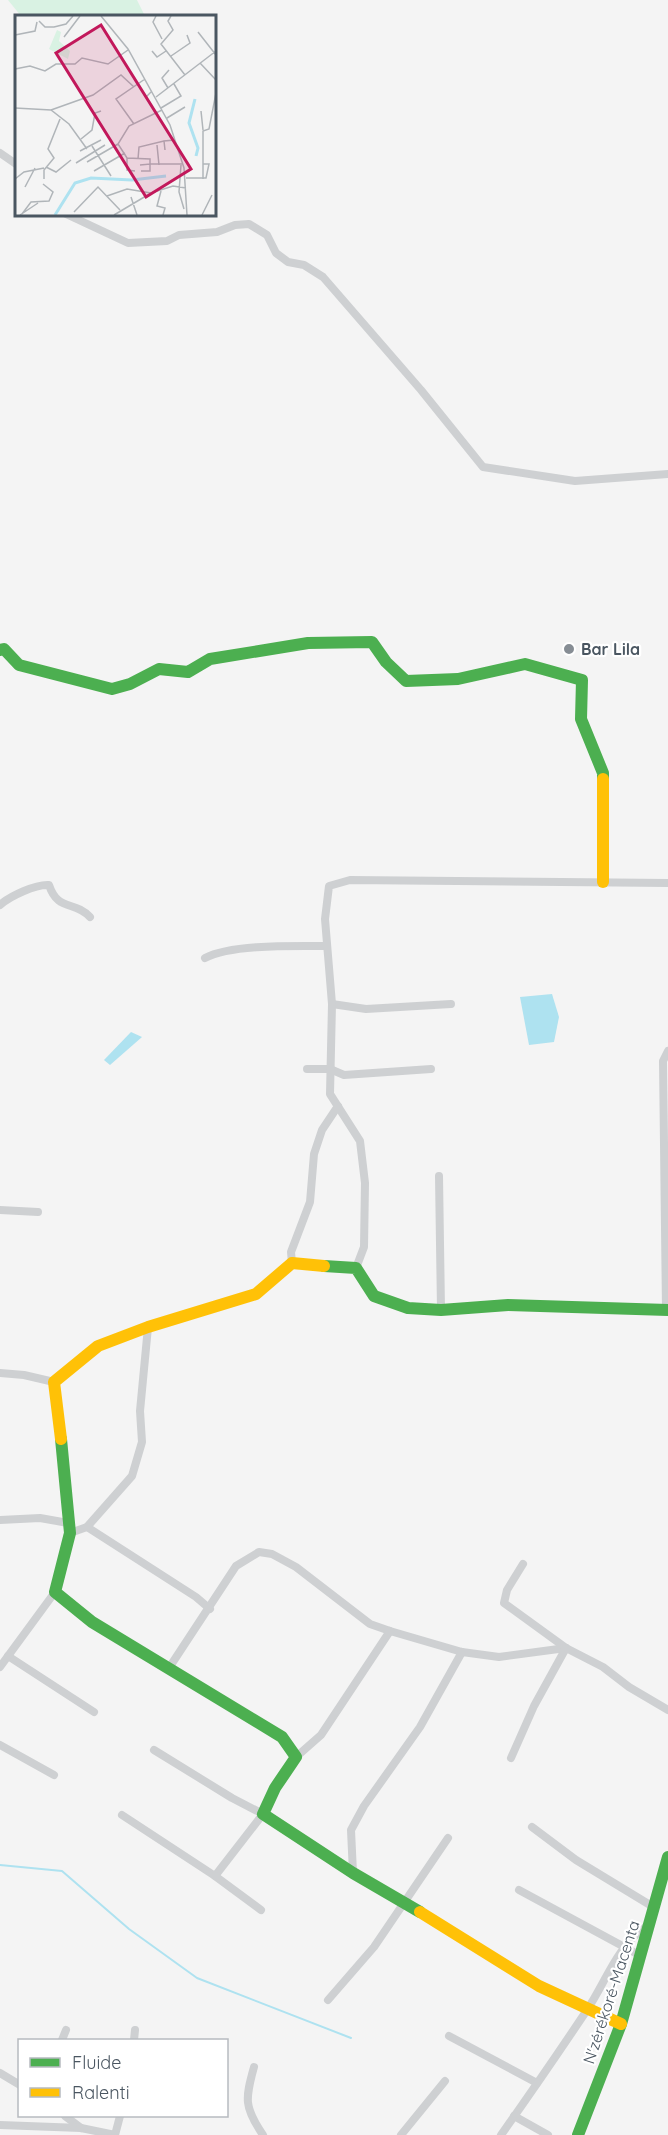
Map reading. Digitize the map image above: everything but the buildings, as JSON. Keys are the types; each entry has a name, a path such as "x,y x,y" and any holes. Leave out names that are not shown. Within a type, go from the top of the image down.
{"main road":[{"path":"0,650 4,649 19,665 112,690 130,684 159,669 188,672 210,659 308,644 363,642 372,642 386,662 406,681 458,679 525,664 582,680 581,719 603,773 603,882"},
{"path":"621,2024 539,1986 500,1964 405,1902 352,1873 263,1814 275,1788 296,1757 293,1746 270,1728 246,1716 92,1622 55,1592 69,1528 54,1382 98,1346 148,1327 256,1294 292,1263 356,1268 375,1297 402,1307 441,1310 506,1305 603,1310 667,1310"},
{"name":"N'zérékoré-Macenta","path":"578,2135 621,2024 668,1857"}],"street":[{"path":"0,153 15,163"},
{"path":"70,216 128,243 167,241 179,235 218,232 235,225 249,224 267,235 276,253 288,262 304,265 323,277 422,390 483,467 575,482 668,474"},
{"path":"356,1268 364,1247 365,1183 360,1141 330,1094 332,1004 326,946 329,886 350,880 668,883"},
{"path":"0,905 13,894 25,893 39,884 49,885 52,895 60,904 81,907 90,917"},
{"path":"205,958 247,949 326,946"},
{"path":"332,1004 366,1009 451,1004"},
{"path":"667,1310 663,1061 668,1051"},
{"path":"307,1069 330,1069 344,1075 431,1069"},
{"path":"292,1263 291,1252 310,1202 314,1154 322,1130 338,1106"},
{"path":"439,1176 441,1310"},
{"path":"0,1209 39,1212"},
{"path":"87,1527 132,1476 142,1442 140,1411 148,1327"},
{"path":"0,1373 24,1374 54,1382"},
{"path":"0,1520 40,1518 69,1528 87,1527 196,1597 210,1609"},
{"path":"169,1668 210,1609 236,1566 259,1552 272,1554 296,1567 370,1624 390,1631 462,1652 499,1657 566,1648"},
{"path":"523,1564 507,1590 504,1603 566,1648 603,1667 629,1687 668,1710"},
{"path":"0,1667 55,1592"},
{"path":"296,1757 321,1735 390,1631"},
{"path":"511,1758 534,1706 566,1648"},
{"path":"352,1873 351,1830 364,1806 420,1727 462,1652"},
{"path":"8,1656 94,1712"},
{"path":"0,1745 54,1775"},
{"path":"154,1750 232,1798 263,1814 215,1876"},
{"path":"122,1815 215,1876 261,1910"},
{"path":"532,1827 576,1860 655,1908"},
{"path":"328,2000 374,1947 448,1838"},
{"path":"519,1890 640,1956"},
{"path":"501,2135 589,2008 623,1947 633,1936 650,1924"},
{"path":"62,2039 66,2030"},
{"path":"134,2039 135,2030"},
{"path":"448,2036 537,2083"},
{"path":"254,2067 245,2100 249,2112 263,2135"},
{"path":"0,2073 18,2084"},
{"path":"401,2135 445,2081"},
{"path":"514,2116 548,2135"},
{"path":"67,2117 81,2128"},
{"path":"0,2125 81,2128 115,2135 120,2117"}],"green space":[{"path":"8,0 137,0 144,15 20,15"}],"water":[{"path":"552,994 559,1017 554,1042 529,1045 520,997"},
{"path":"131,1032 142,1037 110,1065 104,1060"}],"waterway":[{"path":"0,1865 62,1871 129,1929 197,1978 351,2038"}],"traffic: fast":[{"path":"0,650 4,649 19,665 112,689 130,684 159,669 188,672 210,659 308,643 372,642 386,662 406,681 458,679 525,664 582,680 581,719 603,773 603,779"},
{"path":"324,1266 356,1268 374,1296 408,1308 441,1310 508,1305 668,1310"},
{"path":"61,1439 70,1533 55,1592 92,1622 282,1737 296,1757 275,1788 263,1814 353,1873 420,1912"},
{"path":"578,2135 621,2024 668,1857"}],"traffic: slow":[{"path":"603,779 603,882"},
{"path":"61,1439 54,1382 98,1346 148,1327 256,1294 292,1263 324,1266"},
{"path":"420,1912 539,1986 621,2024"}],"place":[{"name":"Bar Lila","path":"569,649"}]}
